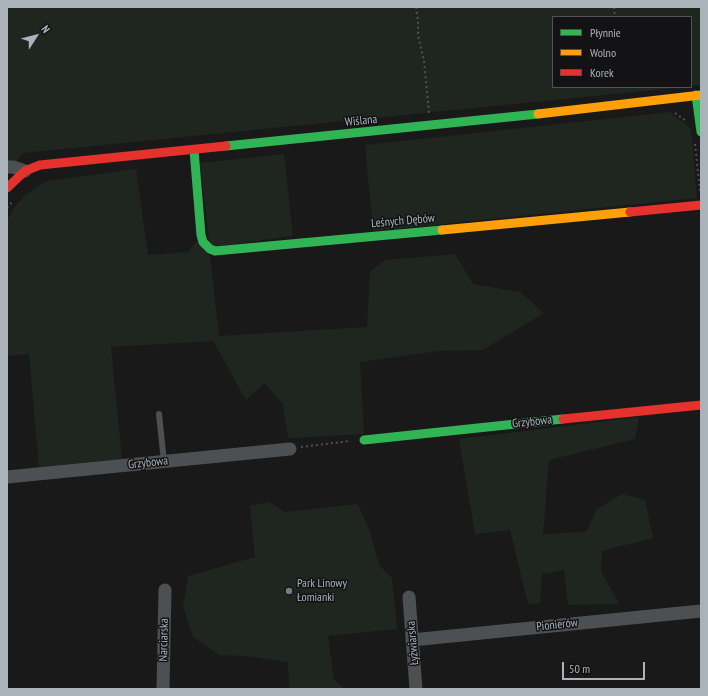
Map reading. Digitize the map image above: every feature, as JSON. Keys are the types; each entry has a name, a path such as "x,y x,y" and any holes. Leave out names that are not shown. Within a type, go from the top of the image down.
{"street":[{"name":"Wiślana","path":"25,171 40,165 430,126 699,95"},
{"path":"699,95 701,132"},
{"name":"Leśnych Dębów","path":"194,150 201,235 203,242 210,249 215,251 701,205"},
{"path":"7,167 13,167 25,171"},
{"path":"7,188 25,171"},
{"name":"Grzybowa","path":"364,440 701,405"},
{"name":"Grzybowa","path":"7,477 290,449"},
{"name":"Narciarska","path":"163,689 165,590"},
{"name":"Łyżwiarska","path":"409,597 416,689"},
{"name":"Pionierów","path":"412,640 701,611"}],"lane":[{"path":"159,414 164,462"}],"path":[{"path":"416,7 418,35 424,61 430,126"},
{"path":"694,141 701,198"},
{"path":"290,449 364,440"}],"shaded area":[{"path":"7,7 701,7 701,85 692,86 692,16 552,16 552,88 674,88 23,153 7,174"},
{"path":"670,112 691,129 697,198 373,231 365,145"},
{"path":"284,154 293,236 213,247 209,242 200,163"},
{"path":"136,169 148,255 188,252 197,241 210,256 219,336 367,327 370,272 385,260 455,254 473,284 520,292 544,313 483,350 438,351 360,362 364,434 288,438 283,405 265,383 246,400 213,341 111,347 122,459 39,467 29,354 7,356 7,220 14,208 25,195 47,181"},
{"path":"639,417 635,439 549,460 543,534 586,532 597,509 622,494 645,500 653,538 602,551 601,571 619,604 568,605 564,570 542,574 540,603 528,604 510,530 475,534 459,439"},
{"name":"Park Linowy Łomianki","path":"269,502 285,512 358,504 370,532 379,565 392,578 397,629 328,636 334,680 345,689 289,689 288,662 246,656 219,655 193,637 183,607 188,576 255,557 250,506"}],"traffic: fast":[{"path":"696,95 701,132"},
{"path":"226,146 538,114"},
{"path":"194,150 201,235 203,242 210,249 215,251 442,230"},
{"path":"364,440 563,419"}],"traffic: slow":[{"path":"538,114 701,95"},
{"path":"442,230 630,212"}],"traffic: jam":[{"path":"7,188 25,171 40,165 226,146"},
{"path":"630,212 701,205"},
{"path":"563,419 701,405"}],"place":[{"name":"Park Linowy Łomianki","path":"289,591"}]}
